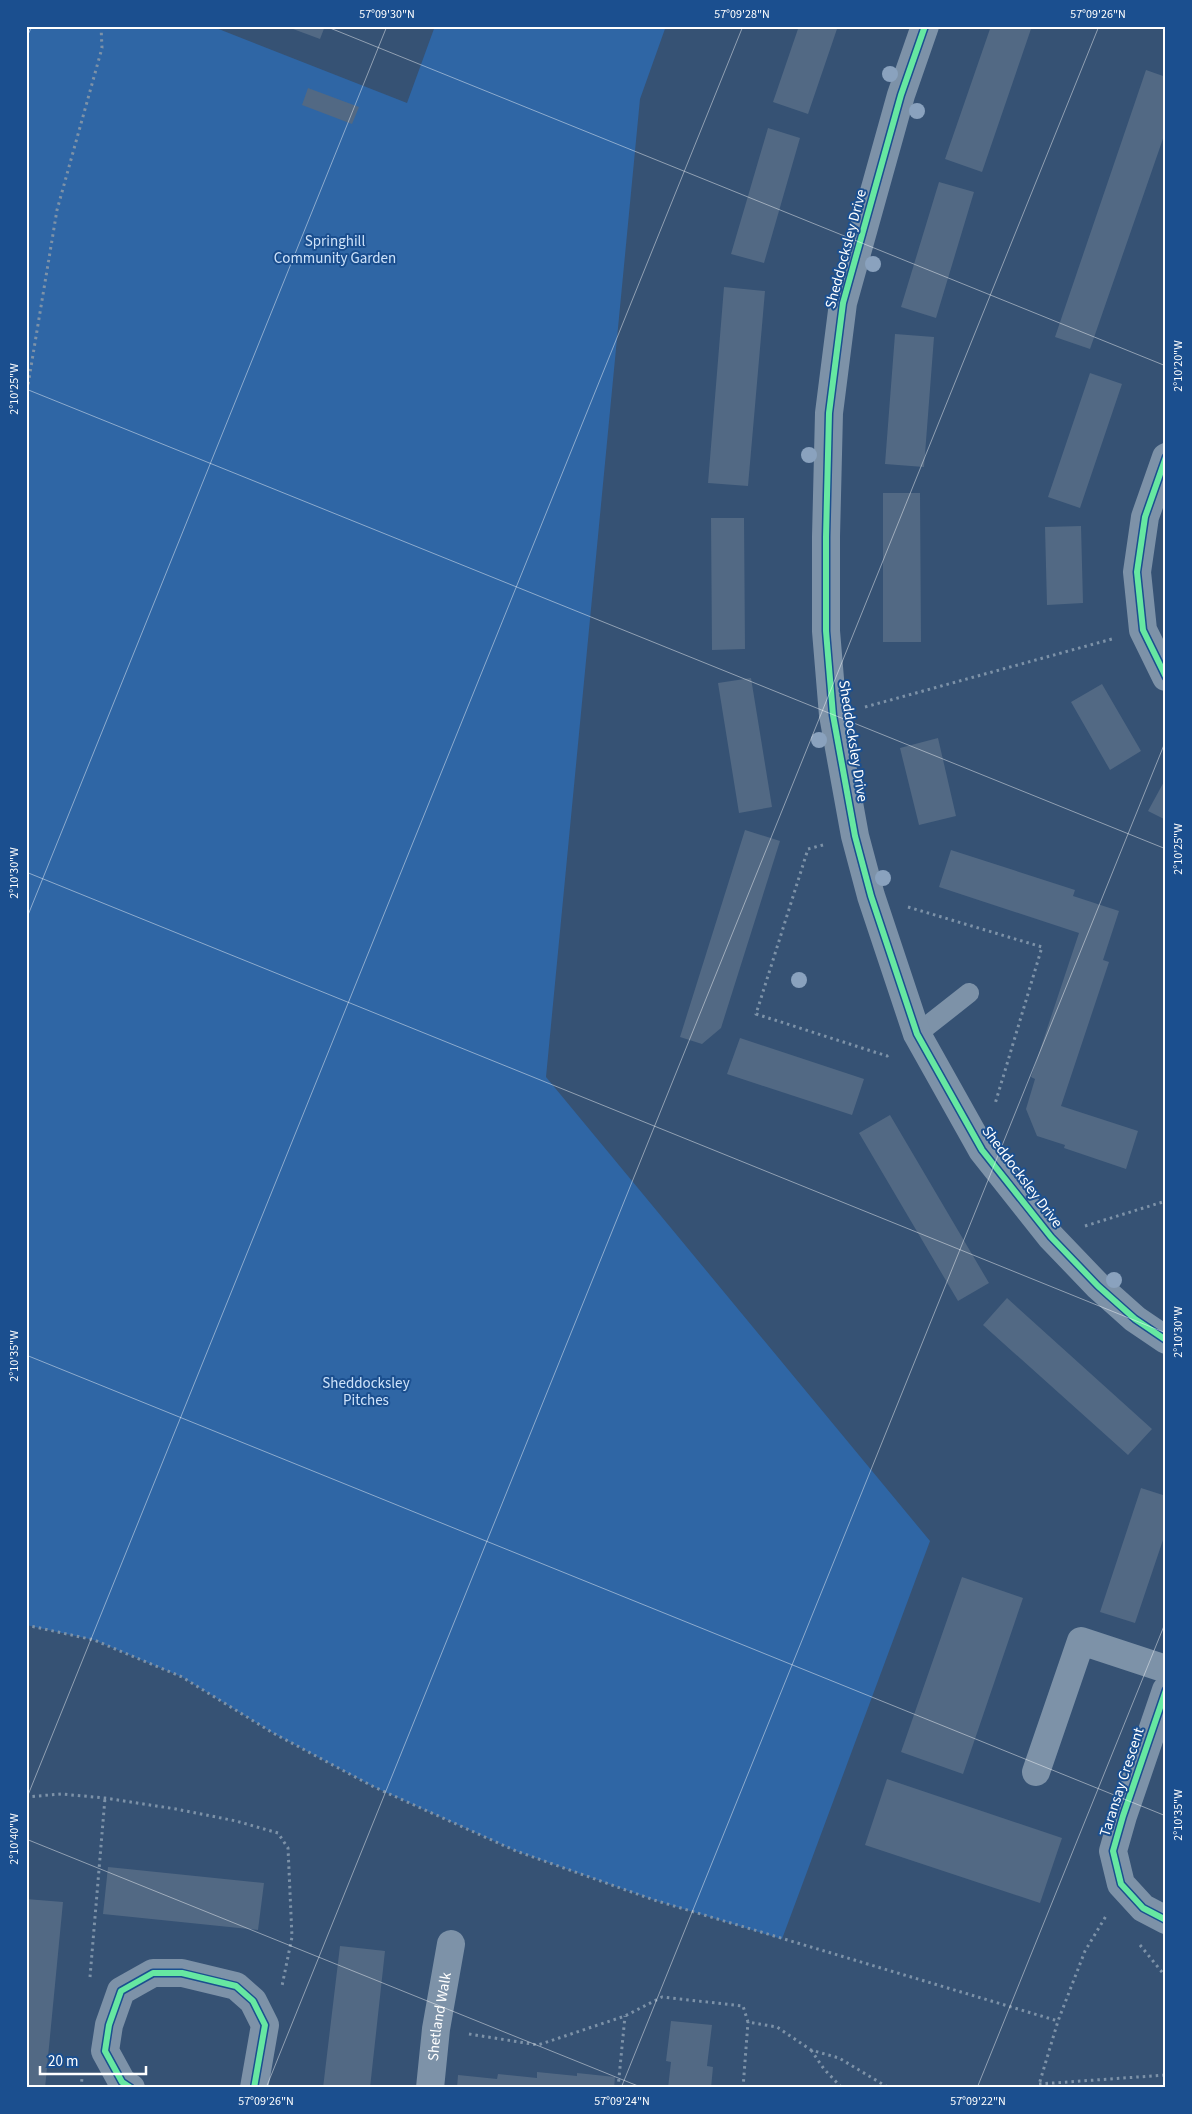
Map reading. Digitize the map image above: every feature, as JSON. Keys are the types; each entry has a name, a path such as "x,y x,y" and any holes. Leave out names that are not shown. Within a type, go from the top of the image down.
{"street":[{"name":"Sheddocksley Drive","path":"925,26 901,95 842,312 829,412 826,631 833,715 855,836 871,896 917,1034 982,1150 1052,1237 1098,1286 1135,1320 1166,1340"},
{"path":"1166,457 1145,517 1137,572 1144,630 1166,677"},
{"path":"1036,1772 1081,1641 1166,1669"},
{"name":"Taransay Crescent","path":"1166,1690 1123,1816 1113,1852 1121,1884 1143,1908 1166,1920"},
{"name":"Shetland Walk","path":"430,2088 436,2029 451,1944"},
{"path":"132,2088 122,2082 105,2051 109,2025 121,1991 153,1973 182,1973 236,1986 253,2001 265,2026 254,2088"}],"lane":[{"path":"917,1034 969,993"}],"path":[{"path":"26,397 57,210 102,48 101,26"},
{"path":"833,715 1144,630"},
{"path":"855,836 808,849 756,1014 887,1056 917,1034"},
{"path":"1052,1237 1166,1201"},
{"path":"26,1625 94,1640 182,1677 274,1733 374,1787 516,1851 654,1900 1058,2021"},
{"path":"26,1797 60,1794 105,1798 236,1821 278,1833 288,1848 292,1937 283,1982 265,2026"},
{"path":"90,1982 105,1798"},
{"path":"1111,1909 1085,1951 1058,2021 1039,2086 1166,2075"},
{"path":"436,2029 538,2045 624,2016 662,1997 743,2006 748,2022 743,2088"},
{"path":"618,2088 624,2016"},
{"path":"748,2022 777,2027 811,2050 840,2058 889,2088"},
{"path":"811,2050 824,2069 842,2088"},
{"path":"82,2088 83,2068"}],"green space":[{"name":"Sheddocksley Pitches","path":"26,26 211,26 407,103 435,26 666,26 640,99 546,1077 930,1541 782,1939 654,1900 516,1851 374,1787 273,1733 182,1677 94,1640 26,1625"}],"building":[{"path":"285,26 325,26 320,39"},
{"path":"799,26 838,26 808,114 773,102"},
{"path":"991,26 1032,26 982,172 945,159"},
{"path":"1146,70 1166,77 1166,130 1090,349 1055,337"},
{"path":"308,88 359,107 352,124 302,105"},
{"path":"768,128 800,138 764,263 731,254"},
{"path":"939,182 974,192 936,318 901,307"},
{"path":"724,287 765,291 748,486 708,483"},
{"path":"895,334 934,337 924,467 885,464"},
{"path":"1090,373 1122,384 1080,508 1048,497"},
{"path":"883,493 920,493 921,642 883,642"},
{"path":"711,518 744,518 745,649 712,650"},
{"path":"1081,526 1083,603 1047,605 1045,527"},
{"path":"751,678 772,807 739,813 718,683"},
{"path":"1102,684 1141,751 1110,770 1071,702"},
{"path":"938,738 956,816 919,825 900,748"},
{"path":"1166,778 1166,820 1148,811"},
{"path":"745,830 780,841 721,1028 702,1044 680,1037"},
{"path":"951,850 1075,890 1073,896 1119,911 1103,960 1109,962 1061,1106 1138,1131 1126,1169 1064,1148 1065,1145 1037,1136 1026,1109 1035,1079 1031,1077 1079,933 939,887"},
{"path":"740,1038 864,1079 852,1115 727,1074"},
{"path":"890,1115 989,1283 958,1301 859,1133"},
{"path":"1007,1298 1152,1429 1128,1455 983,1325"},
{"path":"1141,1488 1166,1496 1166,1531 1135,1623 1100,1612"},
{"path":"962,1577 1023,1598 963,1774 901,1752"},
{"path":"887,1779 1062,1838 1040,1903 865,1845"},
{"path":"108,1867 264,1883 258,1930 103,1914"},
{"path":"26,1899 63,1902 45,2088 26,2088"},
{"path":"340,1946 385,1951 370,2088 323,2088"},
{"path":"671,2021 712,2025 707,2066 713,2067 711,2088 668,2088 671,2062 666,2061"},
{"path":"537,2072 577,2076 577,2073 615,2077 614,2088 457,2088 458,2075 497,2079 498,2074 537,2078"}],"cycle path":[{"path":"925,26 901,95 843,303 829,413 826,631 833,715 855,836 871,896 917,1034 982,1150 1051,1237 1098,1286 1135,1319 1166,1340"},
{"path":"1166,457 1145,517 1137,572 1143,630 1166,677"},
{"path":"1166,1690 1113,1851 1121,1884 1143,1908 1166,1920"},
{"path":"131,2088 122,2082 105,2051 109,2025 121,1991 153,1973 182,1973 236,1986 253,2001 265,2025 254,2088"}],"park label":[{"name":"Springhill Community Garden","path":"335,250"}]}
